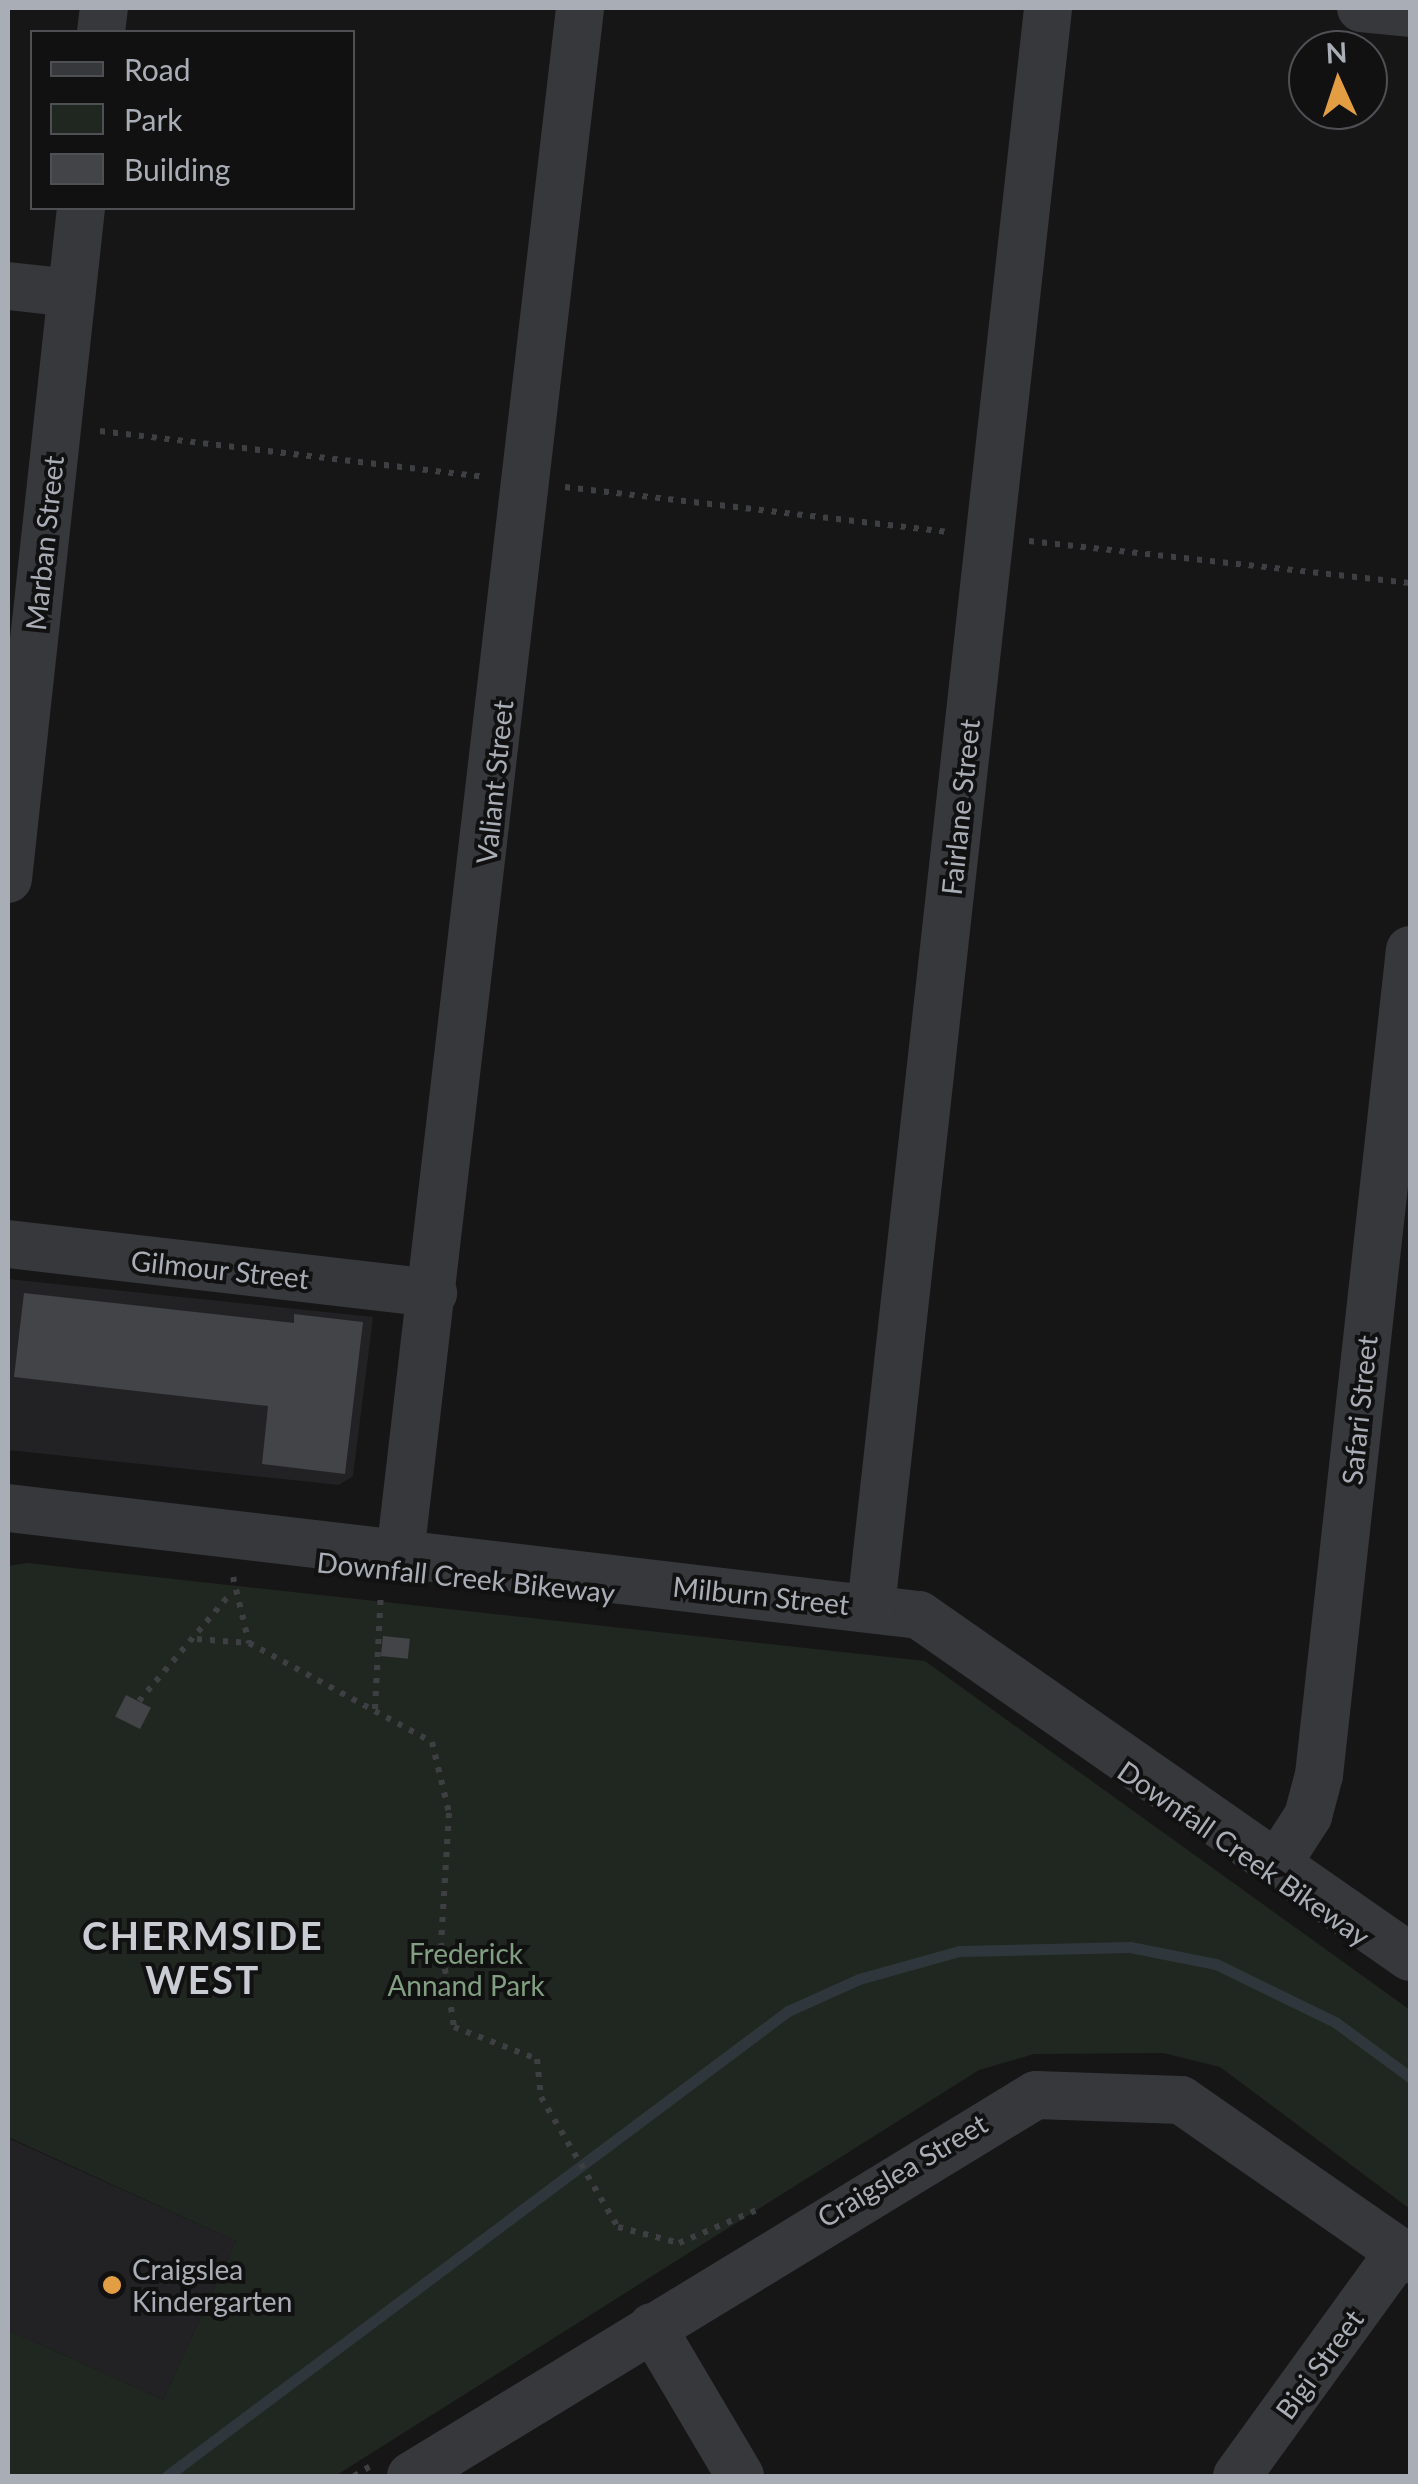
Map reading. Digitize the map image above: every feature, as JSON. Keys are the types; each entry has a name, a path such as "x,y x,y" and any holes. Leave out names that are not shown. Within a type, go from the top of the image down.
{"street":[{"name":"Valiant Street","path":"394,1579 432,1293 580,8"},
{"name":"Fairlane Street","path":"871,1607 1048,8"},
{"path":"1362,8 1410,13"},
{"name":"Marban Street","path":"8,879 14,764 81,210"},
{"path":"8,286 71,293"},
{"name":"Safari Street","path":"1279,1860 1308,1816 1319,1775 1410,950"},
{"name":"Gilmour Street","path":"8,1244 432,1293"},
{"name":"Milburn Street","path":"8,1508 394,1579 871,1607 954,1631 1279,1860 1410,1958"},
{"name":"Craigslea Street","path":"411,2476 1012,2103 1056,2092 1158,2096 1203,2110 1405,2255"},
{"name":"Bigi Street","path":"1237,2476 1405,2255"},
{"path":"652,2328 740,2476"}],"path":[{"path":"57,425 506,480"},
{"path":"550,486 966,534"},
{"path":"1011,539 1410,583"},
{"path":"214,1572 251,1576"},
{"path":"233,1574 231,1592 249,1642"},
{"path":"374,1709 394,1579"},
{"name":"Downfall Creek Bikeway","path":"362,1588 394,1579"},
{"path":"139,1702 196,1639 231,1592"},
{"path":"196,1639 249,1642 432,1742 446,1784 441,1943 454,2027 468,2040 531,2053 541,2098 618,2227 679,2243 760,2209 783,2242"}],"shaded area":[{"path":"8,1279 373,1317 353,1476 339,1485 8,1450"},
{"name":"Craigslea Kindergarten","path":"8,2138 236,2241 163,2400 8,2330"}],"green space":[{"name":"Frederick Annand Park","path":"27,1563 925,1661 1410,2010 1410,2209 1220,2067 1163,2053 1034,2054 979,2070 335,2476 8,2476 8,2330 163,2400 236,2241 8,2137 8,1566"}],"building":[{"path":"24,1293 294,1323 294,1314 363,1322 345,1474 262,1464 268,1406 14,1377"},
{"path":"383,1636 410,1639 408,1659 381,1656"},
{"path":"126,1695 151,1708 140,1729 115,1716"}],"waterway":[{"path":"167,2476 788,2011 859,1979 959,1951 1130,1947 1216,1964 1335,2022 1410,2077"}],"place":[{"name":"Craigslea Kindergarten","path":"112,2285"}],"district":[{"name":"CHERMSIDE WEST","path":"203,1958"}]}
